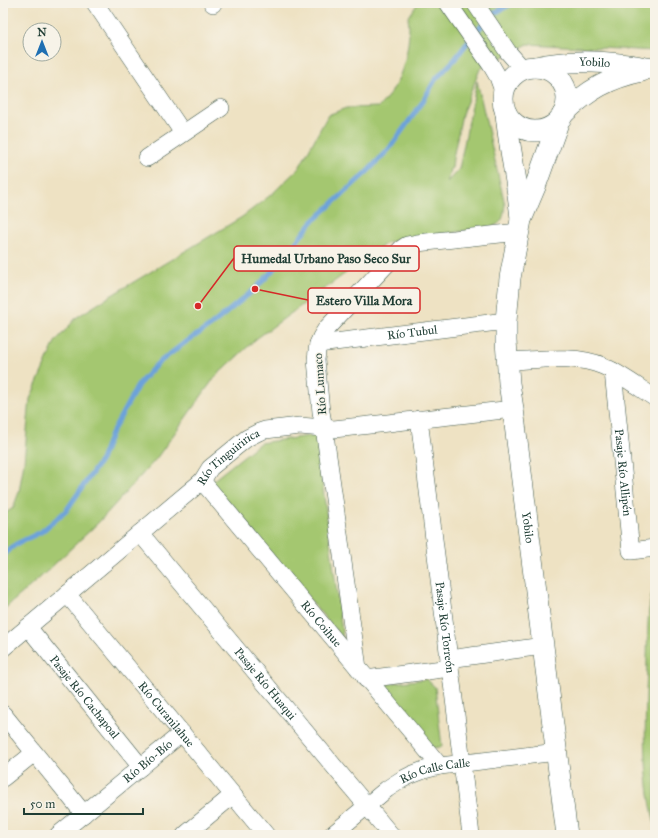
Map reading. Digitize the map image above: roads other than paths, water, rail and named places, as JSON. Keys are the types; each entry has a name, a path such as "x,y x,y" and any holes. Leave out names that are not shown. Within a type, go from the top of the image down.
{"main road":[{"name":"Yobilo","path":"582,61 654,69 633,73 602,84 575,103 553,126 538,131 530,131 516,125 510,119 503,106 503,91 510,78 516,72 530,68 560,62 582,61"},
{"name":"Yobilo","path":"530,68 544,68 558,76 566,90 567,98 566,106 520,226 510,278 506,321 513,409 567,835"},
{"name":"Yobilo","path":"506,113 509,147 518,190 520,226"}],"street":[{"path":"95,3 183,133"},
{"path":"448,3 491,65 498,77 503,91"},
{"path":"474,3 508,52 530,68"},
{"path":"147,158 221,108"},
{"name":"Río Lumaco","path":"362,673 321,412 316,360 318,344 334,320 407,245 520,226"},
{"name":"Río Tubul","path":"318,344 506,321"},
{"path":"508,361 577,359 596,363 613,371 655,398"},
{"name":"Pasaje Río Allipén","path":"613,371 631,551 655,548"},
{"name":"Río Tinguiririca","path":"3,648 202,481 210,468 247,438 259,432 300,426 334,429 513,409"},
{"name":"Pasaje Río Torreón","path":"419,419 471,835"},
{"name":"Río Coihue","path":"202,481 440,766"},
{"name":"Pasaje Río Huaqui","path":"140,533 391,835"},
{"name":"Río Curanilahue","path":"67,594 266,835"},
{"name":"Pasaje Río Cachapoal","path":"28,627 141,767"},
{"path":"362,673 450,664 543,646"},
{"path":"3,714 84,814"},
{"name":"Río Bío-Bío","path":"58,835 182,733"},
{"name":"Río Calle Calle","path":"332,835 387,789 401,780 424,770 440,766 557,752"},
{"path":"3,778 34,753"},
{"path":"185,835 233,795"}],"waterway":[{"path":"3,555 16,544 41,532 66,511 101,460 111,434 138,385 157,364 210,326 255,289 278,265 312,222 367,172 389,149 422,103 435,80 455,59 491,15 513,3"}],"place":[{"name":"Estero Villa Mora","path":"255,289"},
{"name":"Humedal Urbano Paso Seco Sur","path":"198,306"}]}
